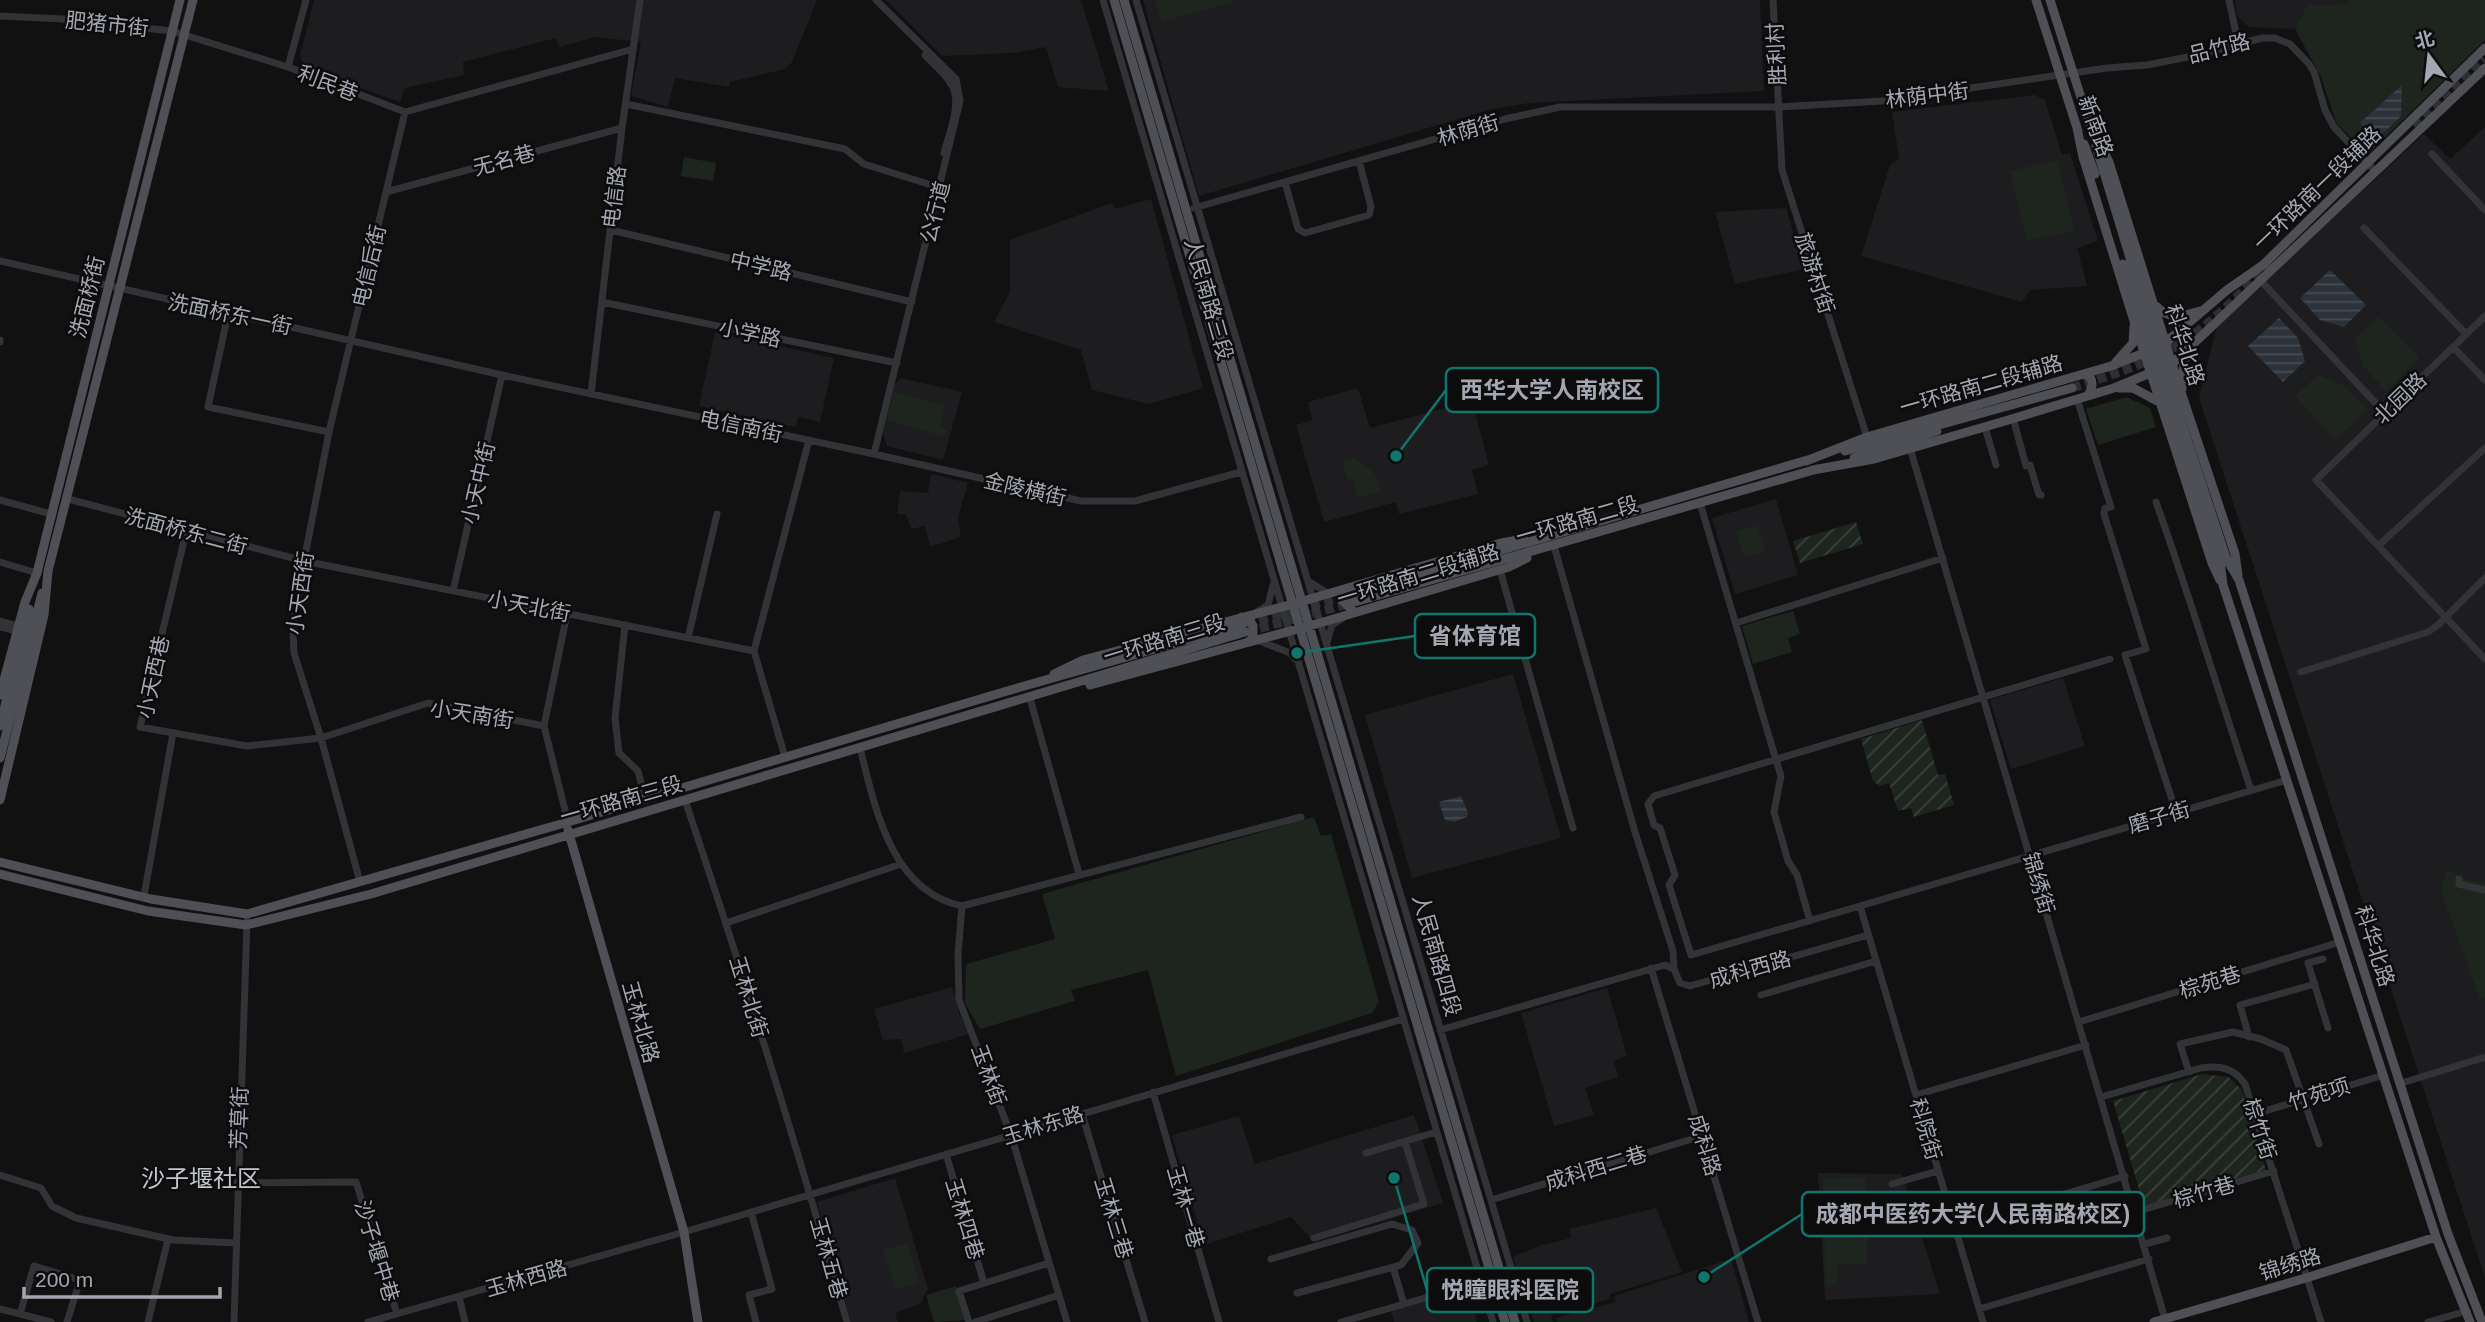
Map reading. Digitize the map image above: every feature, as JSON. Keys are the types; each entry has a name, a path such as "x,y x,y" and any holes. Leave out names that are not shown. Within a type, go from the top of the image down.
{"main road":[{"name":"洗面桥街","path":"21,633 48,571 68,499 113,287 180,0"},
{"name":"洗面桥街","path":"0,695 21,633 113,287 186,35 193,0"},
{"name":"人民南路三段","path":"1114,0 1182,212"},
{"name":"人民南路三段","path":"1124,0 1182,212 1304,627"},
{"name":"新南路","path":"2036,0 2077,128 2127,263"},
{"name":"新南路","path":"2050,0 2090,124 2127,263"},
{"name":"一环路南一段辅路","path":"2165,343 2227,290 2263,265 2485,48"},
{"name":"一环路南一段辅路","path":"2172,364 2485,68"},
{"name":"科华北路","path":"2090,124 2109,162 2448,1234 2482,1322"},
{"name":"科华北路","path":"2077,128 2083,157 2212,563 2223,585 2436,1237 2470,1322"},
{"name":"科华北路","path":"2127,263 2187,449 2220,561 2223,585"},
{"path":"2123,284 2130,295 2139,296 2145,291 2145,277"},
{"path":"2152,302 2164,313 2174,317 2206,309"},
{"path":"2110,366 2122,357 2133,343 2134,321"},
{"path":"2182,394 2184,362 2197,341"},
{"name":"一环路南二段辅路","path":"1806,461 1867,437 2110,366 2165,343"},
{"name":"一环路南二段辅路","path":"1813,470 1874,458 2008,423 2078,394 2114,388 2172,364"},
{"path":"1806,461 2091,391 2092,385 2085,374"},
{"path":"2114,388 2133,388 2159,399 2159,386 2166,380 2174,379 2178,383"},
{"path":"1813,470 1949,428 2078,394"},
{"name":"科华北路","path":"2187,449 2226,558 2239,580"},
{"name":"一环路南二段","path":"1541,537 1806,461"},
{"name":"一环路南二段","path":"1350,603 1813,470"},
{"name":"一环路南二段辅路","path":"1029,701 1320,623 1350,603 1501,543 1541,537"},
{"name":"一环路南二段辅路","path":"1243,624 1256,613 1329,594 1350,603 1500,570 1549,548"},
{"name":"洗面桥街","path":"0,800 44,615 48,571"},
{"path":"1243,624 1248,617 1253,626 1251,641"},
{"name":"一环路南三段","path":"0,862 151,899 247,914 1030,685 1083,660 1243,624"},
{"name":"一环路南三段","path":"0,874 148,911 246,925 371,894 860,748 1029,701 1243,624"},
{"name":"人民南路四段","path":"1304,627 1505,1322"},
{"name":"人民南路四段","path":"1304,627 1515,1322"},
{"path":"0,726 21,633"},
{"path":"0,758 21,633"},
{"path":"649,797 649,804 656,808"},
{"name":"玉林北路","path":"568,822 568,834 684,1233 698,1322"},
{"name":"锦绣路","path":"2154,1322 2436,1237"}],"street":[{"path":"288,67 306,0"},
{"name":"电信路","path":"592,394 622,128 640,0"},
{"name":"公行道","path":"870,0 950,81 956,92 939,188"},
{"name":"公行道","path":"872,453 959,114 960,101 956,79 876,0"},
{"name":"人民南路三段","path":"1103,0 1282,607"},
{"name":"人民南路三段","path":"1136,0 1313,598"},
{"name":"胜利村","path":"1773,0 1779,107"},
{"path":"2229,0 2238,43"},
{"name":"肥猪市街","path":"0,16 62,19 172,31"},
{"name":"利民巷","path":"172,31 288,67 405,113"},
{"name":"品竹路","path":"2074,74 2147,65 2198,55 2252,39 2275,38 2296,48 2314,72 2325,110 2334,127 2376,172"},
{"path":"386,192 405,113 634,49"},
{"name":"林荫中街","path":"1779,107 1882,101 2074,74"},
{"path":"626,104 845,149 864,164 939,188"},
{"name":"林荫街","path":"1166,216 1505,119 1560,107 1779,107"},
{"name":"旅游村街","path":"1779,107 1782,170 1867,437"},
{"name":"无名巷","path":"386,192 622,128"},
{"path":"2432,154 2485,210"},
{"path":"1285,182 1301,232 1369,215 1371,207 1359,161"},
{"name":"电信后街","path":"353,340 386,192"},
{"path":"2364,228 2466,334"},
{"name":"中学路","path":"611,230 910,302"},
{"name":"洗面桥东一街","path":"0,261 353,340"},
{"path":"2262,281 2385,413"},
{"name":"小学路","path":"602,302 895,363"},
{"path":"228,314 208,407 329,432"},
{"name":"北园路","path":"2378,547 2316,480 2485,316"},
{"name":"电信南街","path":"353,340 502,375 809,440 754,651"},
{"name":"小天西街","path":"353,340 329,432 304,561 293,641 294,653 321,738 360,883"},
{"path":"2454,347 2485,380"},
{"name":"小天中街","path":"453,591 502,375"},
{"path":"2078,394 2110,507 2105,509 2104,514 2146,649 2125,655 2176,812"},
{"path":"2008,423 2041,495"},
{"path":"1985,427 1996,465"},
{"name":"金陵横街","path":"809,440 1093,502 1135,501 1241,472"},
{"name":"锦绣街","path":"1910,448 2165,1319"},
{"path":"2485,448 2378,547 2485,659"},
{"name":"洗面桥东二街","path":"68,499 304,561"},
{"path":"0,500 51,514"},
{"path":"2156,502 2191,600 2208,661 2251,790"},
{"path":"1700,503 1781,776 1774,812 1810,921"},
{"path":"688,638 717,514"},
{"name":"小天西巷","path":"186,531 140,727 247,746 321,738"},
{"path":"1549,548 1673,951 1674,969"},
{"path":"1736,623 1943,558"},
{"name":"小天北街","path":"304,561 754,651"},
{"path":"0,562 37,573"},
{"path":"1500,570 1573,828"},
{"path":"2301,671 2428,632 2485,578"},
{"path":"1307,580 1329,594"},
{"path":"1256,613 1268,605 1274,581"},
{"name":"人民南路四段","path":"1313,598 1527,1322"},
{"path":"1327,646 1332,625 1350,603"},
{"path":"1282,607 1493,1322"},
{"path":"568,614 544,726 568,822"},
{"path":"0,621 21,633"},
{"path":"625,625 615,718 619,753 638,771 649,797"},
{"path":"0,628 21,633"},
{"path":"1251,641 1290,653 1298,663"},
{"path":"754,651 785,757"},
{"path":"2031,855 1691,955 1669,885 1675,875 1660,828 1654,825 1648,804 1654,796 2110,659"},
{"path":"1029,701 1079,874"},
{"name":"小天南街","path":"321,738 428,703 544,726"},
{"path":"144,896 173,733"},
{"path":"860,748 887,841 901,864 928,892 947,903 962,906 1301,817"},
{"name":"磨子街","path":"2031,855 2287,780"},
{"name":"玉林北街","path":"685,800 811,1194"},
{"path":"726,923 901,864"},
{"path":"2459,878 2459,884 2485,890"},
{"name":"玉林街","path":"962,906 958,954 959,1000 1011,1135 1067,1322"},
{"path":"1860,906 1868,935"},
{"name":"芳草街","path":"234,1322 247,914"},
{"name":"成科西路","path":"1440,1030 1651,968 1665,965 1674,969 1680,983 1690,986 1868,935"},
{"name":"科院街","path":"1868,935 1983,1322"},
{"name":"棕苑巷","path":"2080,1022 2340,942"},
{"path":"2323,959 2308,963 2328,1028"},
{"path":"1760,995 1876,961"},
{"name":"成科路","path":"1651,968 1758,1322"},
{"path":"2249,1037 2240,1005 2315,984"},
{"name":"玉林东路","path":"684,1233 1403,1019"},
{"path":"2189,1072 2180,1044 2233,1032 2261,1039 2286,1050 2319,1144"},
{"path":"1916,1094 2086,1045"},
{"path":"2402,1083 2485,1057"},
{"name":"棕竹街","path":"2101,1097 2217,1066 2237,1073 2245,1084 2321,1322"},
{"name":"竹苑项","path":"2255,1114 2384,1075"},
{"name":"玉林一巷","path":"1153,1092 1219,1322"},
{"name":"玉林三巷","path":"1082,1114 1145,1322"},
{"path":"1366,1153 1436,1132"},
{"name":"成科西二巷","path":"1491,1200 1702,1136"},
{"path":"1314,1238 1424,1204 1405,1142"},
{"name":"玉林四巷","path":"946,1154 984,1283"},
{"path":"1892,1184 1938,1171"},
{"name":"棕竹巷","path":"2135,1212 2274,1171"},
{"path":"0,1175 41,1188 52,1206 76,1218 168,1239 236,1243"},
{"path":"1955,1227 2124,1176"},
{"name":"沙子堰中巷","path":"237,1183 356,1182 397,1314"},
{"name":"玉林五巷","path":"811,1194 848,1322"},
{"path":"751,1212 772,1289 749,1295 756,1322"},
{"path":"1271,1259 1392,1224 1412,1230 1418,1243 1401,1265 1297,1293"},
{"name":"玉林西路","path":"368,1322 684,1233"},
{"path":"2144,1244 2167,1238"},
{"path":"148,1322 168,1239"},
{"path":"1979,1309 2149,1259"},
{"path":"969,1322 959,1291 1049,1263"},
{"path":"20,1314 34,1266 80,1280 67,1322"},
{"path":"1393,1267 1404,1304"},
{"path":"1344,1321 1481,1282"},
{"path":"975,1322 1059,1296"},
{"path":"459,1297 465,1322"},
{"path":"0,1309 51,1322"},
{"path":"2428,1322 2467,1311"}],"shaded area":[{"path":"314,0 817,0 792,62 785,69 730,82 729,87 675,78 668,107 631,96 641,42 595,37 559,47 556,38 463,62 464,75 405,88 400,102 305,68 300,56"},
{"path":"886,0 1081,0 1109,91 1058,87 1046,47 1013,53 942,56"},
{"path":"1143,0 1760,0 1764,91 1529,103 1492,109 1199,196"},
{"path":"1155,0 1239,0 1162,22"},
{"path":"2235,0 2348,0 2348,4 2307,5 2295,29 2249,27 2237,16"},
{"path":"2348,0 2485,0 2485,40 2368,154 2337,124 2321,77 2295,29 2307,5 2348,4"},
{"path":"2402,85 2401,116 2376,140 2360,123"},
{"path":"2035,95 2045,100 2062,155 2070,153 2098,241 2077,248 2087,286 2030,290 2022,302 1861,256 1890,165 1899,158 1892,112"},
{"path":"2485,127 2485,1278 2199,398 2217,326 2424,134 2450,159"},
{"path":"684,157 716,163 713,181 681,176"},
{"path":"2057,160 2074,230 2027,241 2010,171"},
{"path":"1151,199 1203,388 1149,404 1092,390 1081,350 994,322 1010,292 1010,240 1112,203 1114,209"},
{"path":"1786,208 1804,269 1735,284 1715,212"},
{"path":"2330,270 2366,305 2344,327 2320,320 2300,298"},
{"path":"2378,317 2419,358 2386,391 2363,366 2355,339"},
{"path":"2279,318 2298,338 2305,361 2283,382 2248,346"},
{"path":"715,332 834,358 820,422 798,417 796,427 699,406"},
{"path":"2318,375 2345,386 2368,410 2335,440 2295,396"},
{"path":"901,378 962,392 943,460 887,446 883,432 894,385"},
{"path":"1358,388 1370,428 1472,401 1489,465 1472,470 1478,494 1399,514 1396,502 1324,522 1296,425 1312,420 1308,402"},
{"path":"894,392 944,405 940,426 947,430 945,437 887,420"},
{"path":"2126,397 2150,408 2156,427 2098,445 2086,409"},
{"path":"1355,458 1375,474 1381,492 1358,498 1353,479 1348,480 1342,461"},
{"path":"931,474 968,483 958,517 961,537 930,547 925,526 911,529 906,514 897,514 900,491 928,493"},
{"path":"1776,499 1798,575 1735,594 1712,518"},
{"path":"1856,522 1863,544 1800,563 1793,541"},
{"path":"1757,525 1765,551 1744,557 1736,531"},
{"path":"1793,611 1800,634 1788,638 1792,652 1753,664 1742,626"},
{"path":"1513,674 1561,838 1412,878 1365,715"},
{"path":"2063,678 2085,746 2011,769 1990,700"},
{"path":"1922,720 1938,775 1945,774 1954,805 1914,817 1911,808 1898,811 1889,783 1880,786 1873,781 1861,739"},
{"path":"1461,796 1467,817 1454,822 1445,820 1439,802"},
{"path":"1314,817 1321,836 1331,834 1379,1002 1372,1013 1176,1076 1148,970 1071,990 1075,1001 980,1029 965,1003 966,964 1055,939 1042,894"},
{"path":"2447,871 2457,873 2458,878 2485,883 2485,997 2480,999 2441,891"},
{"path":"952,987 959,1013 969,1034 904,1053 901,1039 883,1040 874,1009"},
{"path":"1607,988 1627,1055 1614,1061 1618,1077 1585,1088 1594,1115 1554,1126 1521,1013"},
{"path":"2202,1074 2228,1077 2242,1090 2266,1170 2144,1206 2113,1101"},
{"path":"1414,1115 1443,1203 1314,1242 1291,1217 1204,1245 1172,1135 1239,1116 1255,1164"},
{"path":"1818,1173 1902,1174 1940,1294 1825,1300"},
{"path":"1865,1177 1867,1264 1837,1265 1837,1285 1826,1286 1823,1178"},
{"path":"895,1178 928,1289 920,1304 895,1313 898,1322 851,1322 817,1202"},
{"path":"1656,1208 1682,1272 1610,1294 1610,1299 1551,1314 1553,1322 1534,1322 1513,1257 1542,1245 1571,1238 1569,1229"},
{"path":"907,1243 919,1283 896,1290 883,1250"},
{"path":"1731,1259 1749,1322 1557,1322 1556,1318 1616,1302 1614,1296"},
{"path":"956,1286 967,1320 934,1322 926,1295"},
{"path":"1467,1289 1477,1322 1394,1322 1391,1311"}],"tunnel":[{"path":"2416,128 2485,60"},
{"path":"2072,388 2142,363 2179,344 2221,312 2272,262"},
{"path":"1246,624 1347,595"},
{"path":"1247,632 1351,603"}],"place":[{"name":"西华大学人南校区","path":"1396,456"},
{"name":"省体育馆","path":"1297,653"},
{"name":"悦瞳眼科医院","path":"1394,1178"},
{"name":"成都中医药大学(人民南路校区)","path":"1704,1277"}],"district":[{"name":"沙子堰社区","path":"201,1178"}]}
